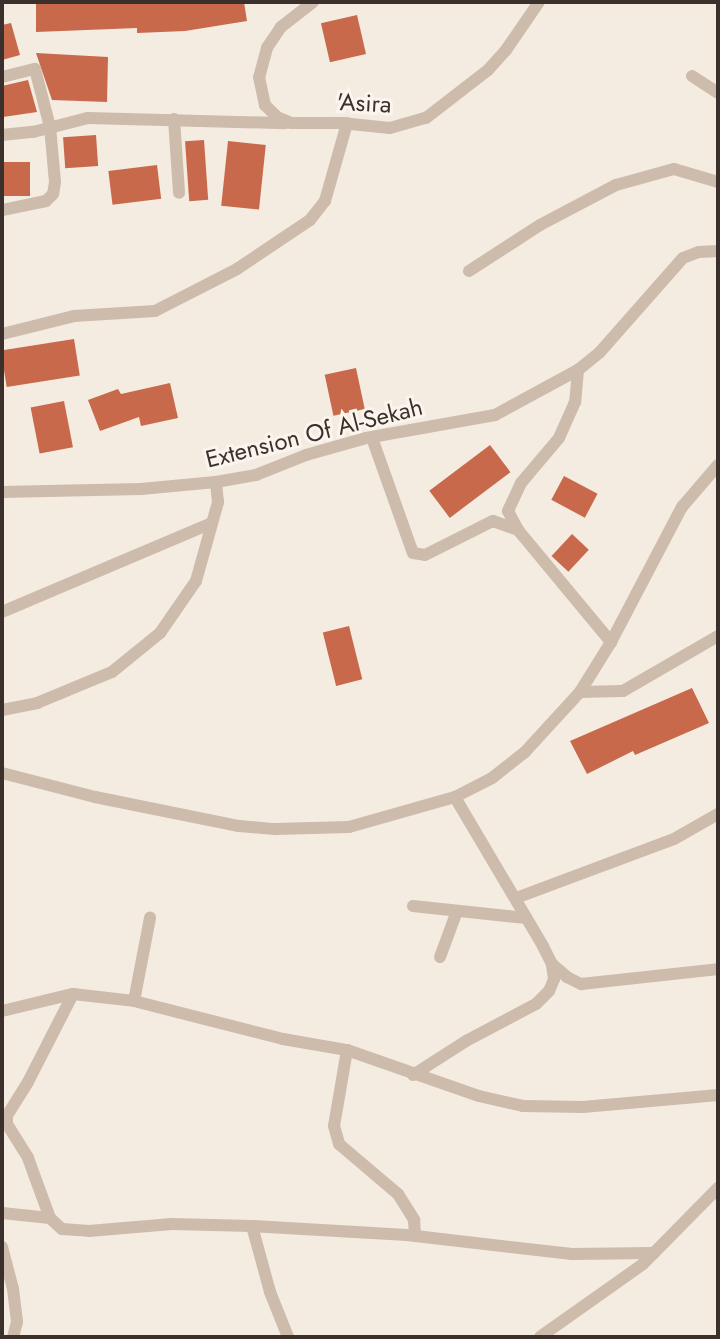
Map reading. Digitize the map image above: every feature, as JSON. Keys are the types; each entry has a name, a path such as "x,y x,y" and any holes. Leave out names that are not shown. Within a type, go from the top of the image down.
{"street":[{"path":"291,123 277,117 265,105 259,70 276,33 313,2"},
{"name":"'Asira","path":"2,135 88,118 347,123 398,127 426,118 496,62 539,2"},
{"path":"2,77 35,69 50,127 53,194 46,201 2,210"},
{"path":"692,76 718,93"},
{"path":"174,119 179,193"},
{"path":"2,334 74,316 155,311 237,269 310,220 325,201 347,123"},
{"path":"469,271 540,225 616,185 674,169 718,182"},
{"name":"Extension Of Al-Sekah","path":"2,492 141,489 216,482 256,475 306,455 372,438 495,415 578,370 631,320 677,263 699,252 718,251"},
{"path":"578,370 575,402 559,438 521,483 508,511 518,530 611,642"},
{"path":"372,438 413,553 425,555 493,521 518,530"},
{"path":"2,773 110,800 239,826 275,829 349,827 455,797 492,778 525,752 580,692 611,642 682,507 718,465"},
{"path":"2,710 37,703 112,672 160,633 196,581 218,502 216,482"},
{"path":"2,612 212,523"},
{"path":"580,692 623,691 718,636"},
{"path":"455,797 552,964 567,977 581,984 718,969"},
{"path":"516,898 674,839 718,814"},
{"path":"413,906 526,918"},
{"path":"440,957 457,911"},
{"path":"134,1001 150,918"},
{"path":"413,1075 466,1041 536,1004 549,991 554,979 552,964"},
{"path":"73,994 28,1082 7,1115 7,1124 28,1158 50,1218 62,1229 89,1231 172,1224 252,1226 415,1236 572,1254 654,1253"},
{"path":"2,1011 73,994 134,1001 283,1039 347,1050 413,1075 523,1106 583,1107 718,1095"},
{"path":"347,1050 334,1126 339,1144 398,1194 414,1220 415,1236"},
{"path":"546,1334 654,1253 718,1188"},
{"path":"2,1213 50,1218"},
{"path":"252,1226 270,1292 288,1337"},
{"path":"2,1247 13,1289 17,1322 13,1337"},
{"path":"546,1334 565,1337"}],"building":[{"path":"36,2 244,2 247,21 185,31 137,33 137,28 36,32"},
{"path":"357,15 366,54 330,62 321,23"},
{"path":"11,23 20,55 2,60 2,25"},
{"path":"36,53 108,57 107,102 52,100"},
{"path":"28,80 37,112 3,117 2,86"},
{"path":"96,135 98,166 65,168 63,137"},
{"path":"204,140 208,200 189,201 185,141"},
{"path":"228,141 266,145 259,210 221,206"},
{"path":"2,162 30,162 30,196 2,196"},
{"path":"157,165 161,199 113,205 108,171"},
{"path":"74,339 80,376 7,387 2,350"},
{"path":"356,368 365,409 333,416 325,375"},
{"path":"170,383 178,418 141,426 139,417 100,431 88,400 118,389 121,394"},
{"path":"64,401 73,447 40,454 31,407"},
{"path":"490,445 510,472 450,518 429,491"},
{"path":"564,476 598,494 585,518 551,500"},
{"path":"572,534 589,550 568,572 552,556"},
{"path":"349,626 362,679 336,686 323,633"},
{"path":"692,688 709,723 635,755 633,751 587,774 570,741"}]}
